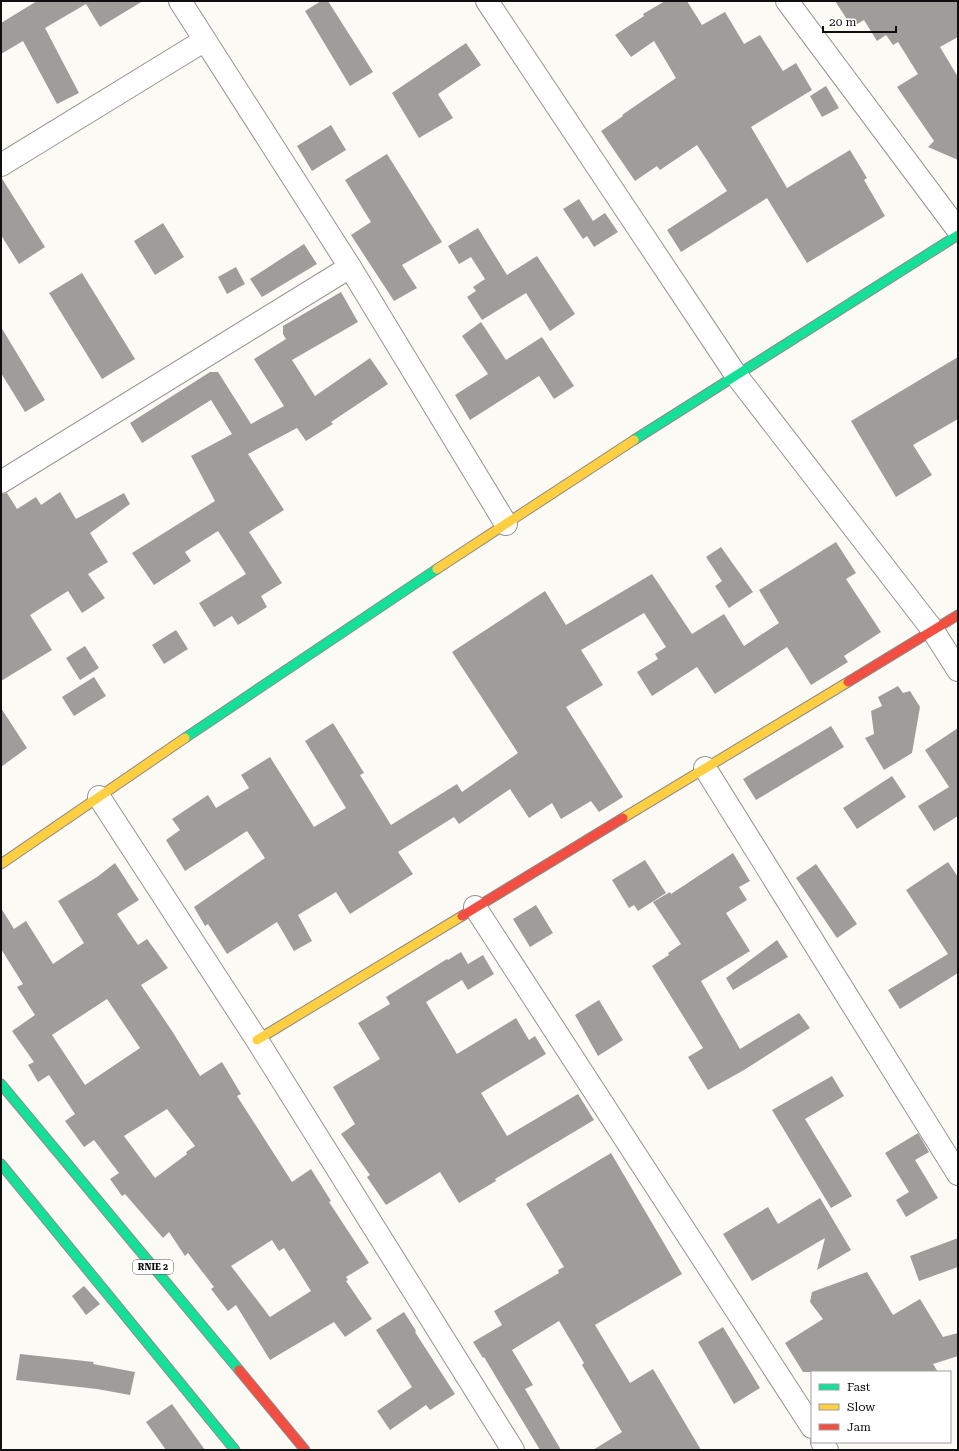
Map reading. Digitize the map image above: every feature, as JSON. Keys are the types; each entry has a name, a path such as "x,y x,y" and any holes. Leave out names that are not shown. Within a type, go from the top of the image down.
{"street":[{"path":"180,1 350,267 506,524"},
{"path":"487,1 736,375 932,629 958,670"},
{"path":"787,1 958,230"},
{"path":"1,165 205,40"},
{"path":"1,864 506,524 736,375 958,235"},
{"path":"1,482 350,267"},
{"path":"257,1040 958,614"},
{"path":"705,768 958,1174"},
{"path":"99,797 257,1040 513,1450"},
{"path":"475,907 811,1425"},
{"name":"RNIE 2","path":"1,1084 304,1450"},
{"path":"1,1164 235,1450"}],"building":[{"path":"37,1 143,1 100,27 86,4 45,28 79,93 57,104 23,41 1,54 1,23"},
{"path":"321,1 328,1 373,72 350,86 305,11"},
{"path":"665,1 687,1 702,25 725,12 744,44 760,35 783,71 796,63 812,90 751,127 787,188 850,150 867,178 864,180 885,216 807,263 767,198 681,252 667,230 727,191 697,145 660,170 657,166 635,181 601,131 676,78 654,41 631,57 615,35 644,16 643,14"},
{"path":"835,1 958,1 958,37 940,47 958,77 958,160 928,147 934,141 897,87 918,74 898,42 893,45 886,35 877,41 864,20 852,27"},
{"path":"466,43 481,65 438,94 453,118 419,138 392,93"},
{"path":"826,86 839,108 822,117 810,96"},
{"path":"331,125 346,150 312,171 297,146"},
{"path":"387,154 442,242 402,265 417,288 394,301 351,235 371,222 345,180"},
{"path":"1,177 45,247 19,264 1,235"},
{"path":"579,199 593,221 605,213 618,232 594,247 587,236 583,239 563,209"},
{"path":"163,223 184,257 155,275 134,241"},
{"path":"478,228 507,275 537,256 575,314 550,331 526,293 482,320 467,297 476,291 473,287 485,279 471,257 459,264 448,246"},
{"path":"304,244 317,264 262,297 250,279"},
{"path":"236,267 245,284 227,294 218,277"},
{"path":"82,273 135,359 102,379 49,293"},
{"path":"341,292 358,322 292,360 315,396 370,358 388,384 331,422 333,424 306,441 297,428 248,454 284,510 249,532 282,583 261,596 267,607 238,625 232,616 214,627 199,603 246,574 218,531 185,552 191,561 154,585 132,553 215,501 191,456 232,434 211,400 142,443 130,423 210,372 218,372 251,424 284,406 254,359 286,339 283,334 283,326"},
{"path":"481,322 506,360 542,337 574,386 554,399 539,376 470,420 455,395 488,374 462,336"},
{"path":"1,327 45,400 25,412 1,373"},
{"path":"958,357 958,419 913,445 932,475 896,497 851,421"},
{"path":"60,492 76,519 124,493 130,504 90,533 108,562 88,574 105,598 82,613 68,591 30,615 52,650 1,681 1,494 7,493 17,509 36,497 41,505"},
{"path":"836,542 856,573 846,579 881,632 844,656 848,662 811,685 787,647 715,694 697,667 652,696 637,672 658,659 655,654 666,647 644,613 581,650 603,685 566,707 623,797 599,812 591,801 561,819 552,803 529,818 510,789 459,824 454,817 398,852 413,874 350,914 336,892 298,915 312,941 294,951 277,922 227,954 208,924 205,926 194,907 265,858 247,831 185,871 166,840 180,830 172,819 208,795 216,808 249,788 241,775 270,757 314,827 346,808 305,741 333,723 364,773 360,775 391,825 457,784 462,792 518,753 452,652 545,591 566,625 652,574 692,634 724,614 744,646 779,623 759,590"},
{"path":"721,547 753,592 729,608 715,586 722,581 706,557"},
{"path":"176,630 188,649 164,664 152,645"},
{"path":"85,646 99,668 80,680 66,658"},
{"path":"94,677 106,696 74,716 62,697"},
{"path":"898,686 903,693 910,691 920,707 912,753 884,770 865,738 874,734 871,711 882,706 878,697"},
{"path":"1,708 27,748 1,767"},
{"path":"831,726 844,747 756,800 743,779"},
{"path":"958,728 958,816 934,831 918,806 949,787 925,750"},
{"path":"892,776 906,797 857,829 843,808"},
{"path":"733,853 750,881 739,887 747,900 726,913 750,951 701,981 740,1049 799,1013 810,1028 744,1070 708,1090 688,1057 703,1048 652,966 669,955 668,953 681,944 653,902 670,892 671,894"},
{"path":"645,860 666,893 638,911 634,905 629,908 612,880"},
{"path":"948,862 958,877 958,973 900,1009 888,990 948,954 906,890"},
{"path":"115,863 139,900 117,914 138,945 147,939 168,968 141,985 200,1076 222,1062 241,1094 237,1096 292,1182 311,1169 331,1201 329,1202 369,1263 346,1277 348,1280 346,1281 372,1319 345,1337 334,1322 270,1360 236,1305 228,1311 211,1289 214,1287 188,1253 185,1256 169,1232 163,1238 125,1194 122,1196 110,1179 119,1173 94,1140 84,1147 65,1121 75,1114 49,1075 38,1082 28,1065 34,1062 12,1031 35,1015 17,987 23,984 1,949 1,908 14,929 26,921 53,964 84,943 58,901 97,877","holes":["107,999 140,1048 85,1085 52,1035","167,1109 195,1146 186,1152 187,1154 155,1178 124,1136","272,1240 279,1251 284,1248 311,1291 270,1317 231,1266"]},
{"path":"816,864 857,924 837,938 796,878"},
{"path":"536,905 553,933 530,947 513,919"},
{"path":"777,940 788,957 733,990 726,978"},
{"path":"461,952 468,964 483,955 494,974 468,990 462,980 426,1002 457,1054 516,1018 529,1040 535,1036 546,1054 481,1093 507,1136 578,1094 594,1120 495,1179 496,1181 459,1203 440,1172 386,1205 367,1177 370,1175 341,1134 355,1124 333,1087 380,1059 358,1023 390,1004 386,997 447,959 448,960"},
{"path":"599,1000 623,1040 598,1056 575,1015"},
{"path":"832,1076 844,1096 805,1119 852,1196 831,1208 772,1110"},
{"path":"918,1133 929,1152 915,1160 938,1198 906,1217 896,1200 909,1192 885,1153"},
{"path":"611,1153 682,1274 595,1325 630,1383 653,1369 701,1450 593,1450 622,1432 582,1365 584,1363 559,1321 512,1350 533,1385 525,1389 561,1450 540,1450 484,1357 483,1358 473,1342 502,1325 494,1311 559,1273 558,1270 564,1267 526,1204"},
{"path":"820,1198 851,1250 817,1270 825,1238 752,1281 723,1234 768,1207 778,1224"},
{"path":"958,1238 958,1267 919,1281 910,1256"},
{"path":"867,1272 893,1315 920,1299 943,1337 958,1333 958,1356 933,1364 937,1371 803,1372 785,1343 823,1319 810,1302 812,1292"},
{"path":"84,1286 100,1304 86,1315 72,1296"},
{"path":"404,1312 416,1331 415,1332 455,1394 430,1410 426,1405 390,1430 377,1411 412,1387 376,1330"},
{"path":"723,1327 760,1388 734,1404 698,1342"},
{"path":"20,1354 94,1362 93,1364 135,1372 130,1395 97,1389 16,1380"},
{"path":"172,1404 205,1450 166,1450 146,1422"}],"traffic: fast":[{"path":"634,440 958,235"},
{"path":"185,738 437,569"},
{"path":"1,1084 239,1370"},
{"path":"1,1164 235,1450"}],"traffic: slow":[{"path":"437,569 634,440"},
{"path":"623,818 848,682"},
{"path":"1,864 185,738"},
{"path":"257,1040 462,916"}],"traffic: jam":[{"path":"848,682 958,615"},
{"path":"462,916 623,818"},
{"path":"239,1370 305,1450"}]}
